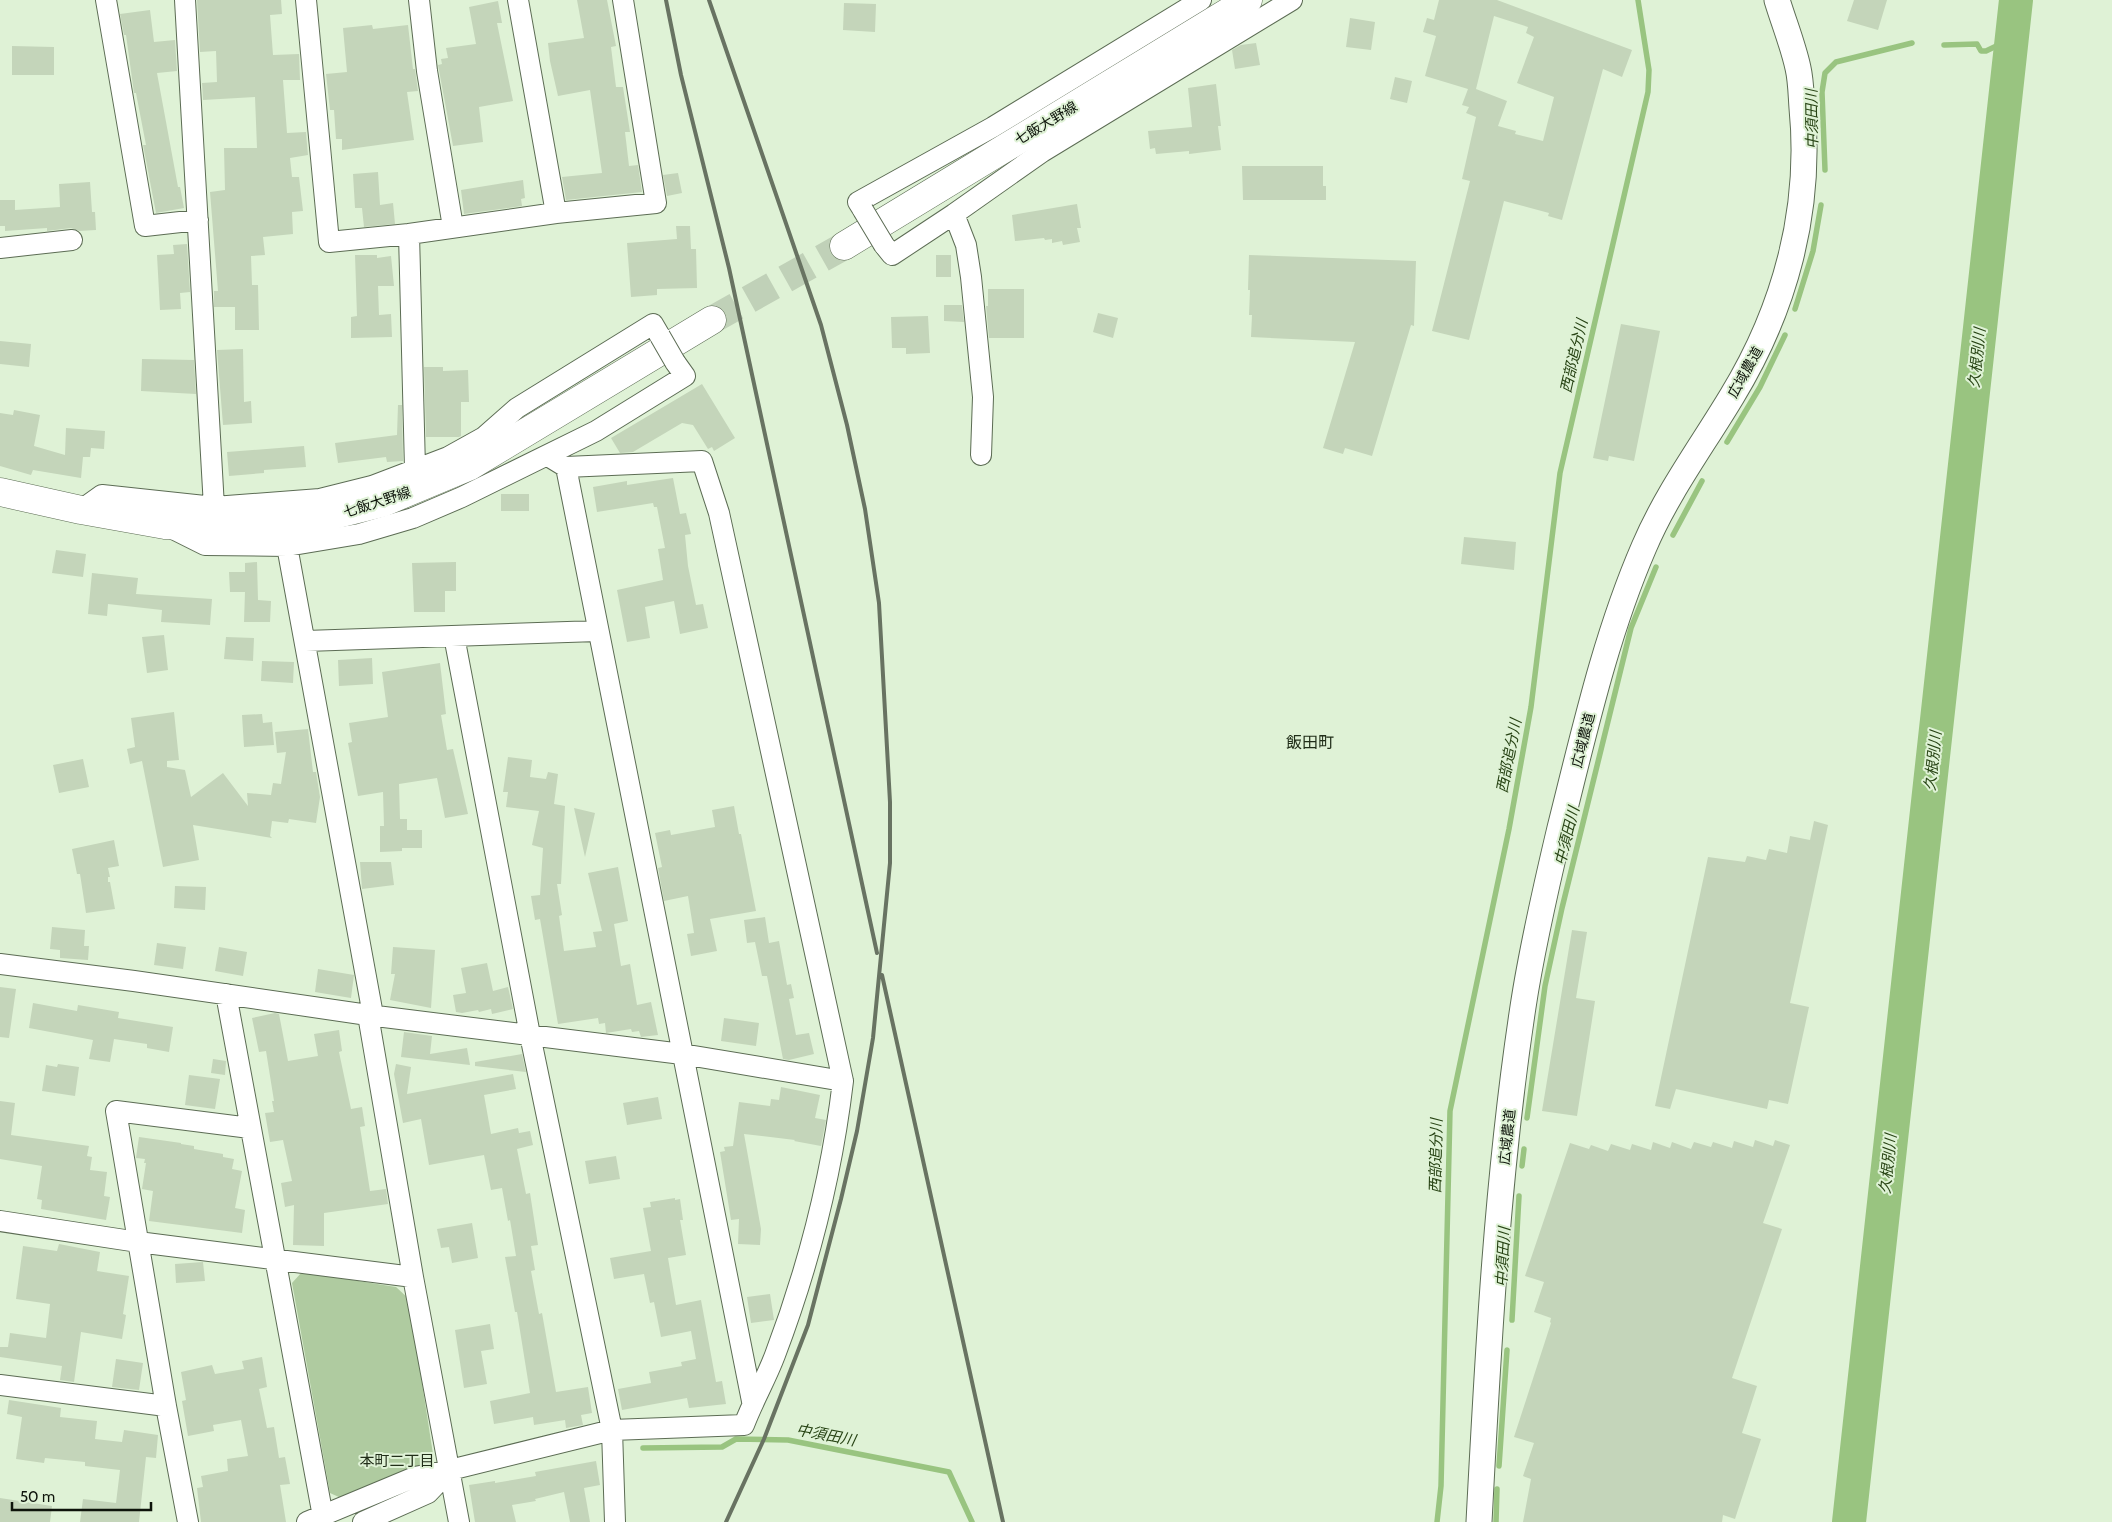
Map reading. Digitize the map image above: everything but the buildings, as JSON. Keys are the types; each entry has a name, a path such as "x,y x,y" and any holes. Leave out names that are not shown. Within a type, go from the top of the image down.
{"main road":[{"name":"七飯大野線","path":"844,246 1248,0"},
{"name":"七飯大野線","path":"0,492 81,510 165,525 228,528 286,524 334,516 382,503 470,466 712,320"}],"street":[{"path":"106,0 145,226 198,220"},
{"path":"185,0 214,507"},
{"path":"306,0 329,242 409,234 556,213 656,203 623,0"},
{"path":"419,0 428,71 453,227"},
{"path":"518,0 556,213"},
{"path":"1201,0 993,127 858,202 884,244 892,254 954,214 1042,152 1292,0"},
{"name":"広域農道","path":"1479,1522 1489,1334 1507,1132 1523,1005 1540,914 1559,833 1594,694 1617,615 1645,544 1684,470 1732,396 1760,347 1784,288 1798,228 1804,184 1804,129 1799,70 1778,0"},
{"path":"954,214 966,245 971,277 982,397 981,455"},
{"path":"409,234 415,468"},
{"path":"0,248 72,240"},
{"path":"81,510 102,495 214,507 320,499 372,486 448,457 484,437 517,408 653,324 685,376 596,431 548,456 413,518 359,534 287,546 205,545 165,525"},
{"path":"226,994 276,1259 319,1520 415,1477 612,1430 744,1425 752,1401 774,1357 799,1287 824,1192 837,1128 843,1082 719,514 702,461 566,467 548,456"},
{"path":"566,467 597,632 752,1401"},
{"path":"287,546 306,641 313,695 371,1015 413,1277 459,1522"},
{"path":"306,641 597,632"},
{"path":"454,636 530,1035 612,1430 615,1522"},
{"path":"0,964 371,1015 682,1054 843,1082"},
{"path":"188,1522 166,1406 116,1111 250,1128"},
{"path":"0,1221 138,1242 413,1277"},
{"path":"0,1384 166,1406"},
{"path":"363,1522 428,1493 450,1470"}],"green space":[{"path":"302,1272 396,1287 409,1299 433,1454 431,1466 341,1498 330,1493 292,1283"}],"waterway":[{"name":"西部追分川","path":"1437,1522 1441,1486 1450,1111 1509,829 1531,707 1560,473 1648,92 1649,70 1638,0"},
{"name":"久根別川","path":"1849,1522 2016,0"},
{"name":"中須田川","path":"1944,45 1977,44 1981,51 1986,51 2013,38"},
{"name":"中須田川","path":"1825,170 1822,92 1825,73 1836,62 1912,43"},
{"name":"中須田川","path":"1795,309 1813,251 1821,205"},
{"name":"中須田川","path":"1727,442 1760,387 1785,335"},
{"name":"中須田川","path":"1673,535 1702,481"},
{"name":"中須田川","path":"1527,1118 1545,986 1562,908 1631,628 1656,567"},
{"name":"中須田川","path":"1522,1166 1524,1149"},
{"name":"中須田川","path":"1512,1320 1519,1196"},
{"name":"中須田川","path":"1499,1466 1507,1350"},
{"name":"中須田川","path":"643,1448 722,1447 736,1439 788,1440 949,1472 972,1522"},
{"name":"中須田川","path":"1496,1522 1497,1489"}],"tunnel":[{"path":"712,320 844,246"}],"railway":[{"path":"666,0 681,75 729,268 877,953"},
{"path":"709,0 821,325 847,425 865,509 879,603 890,802 890,863 873,1038 857,1131 808,1325 764,1439 726,1522"},
{"path":"882,975 1003,1522"}],"district":[{"name":"飯田町","path":"1310,742"},
{"name":"本町二丁目","path":"397,1461"}]}
